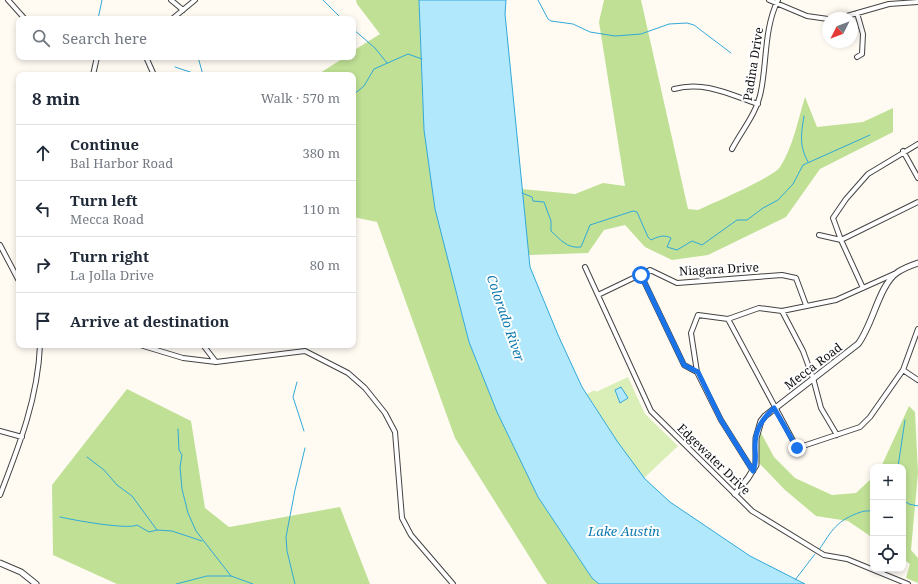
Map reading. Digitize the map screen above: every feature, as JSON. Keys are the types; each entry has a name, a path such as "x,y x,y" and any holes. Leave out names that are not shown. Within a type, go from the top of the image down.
{"street":[{"path":"8,0 22,16"},
{"path":"171,0 183,10"},
{"path":"176,16 195,0"},
{"path":"769,0 777,2 807,16 822,18"},
{"name":"Padina Drive","path":"732,149 758,104 770,26 777,2"},
{"path":"858,13 889,4 918,2"},
{"path":"857,57 862,54 864,46 863,34 858,16"},
{"path":"94,72 96,60"},
{"path":"147,60 153,72"},
{"path":"674,89 687,86 703,86 758,104"},
{"path":"863,288 841,240 833,218 846,199 868,174 903,151 918,144"},
{"path":"903,151 918,178"},
{"path":"819,235 841,240 918,202"},
{"path":"0,246 16,275"},
{"name":"Mecca Road","path":"735,494 753,471 756,464 756,438 758,428 766,416 813,378 852,350 863,338 885,288 898,272 918,262"},
{"name":"Edgewater Drive","path":"585,267 650,411 752,511 824,555 847,559 908,584"},
{"name":"Niagara Drive","path":"598,295 650,270 677,283 782,275 796,278 806,305"},
{"path":"753,471 721,420 698,372 690,333 698,315 728,319 759,308 782,310 836,300 898,272"},
{"path":"641,275 684,365 698,372"},
{"path":"782,310 803,351 813,378 821,408 837,435"},
{"path":"728,319 774,408 797,448 860,427 903,370 918,329"},
{"path":"0,495 22,437 34,394 38,372 40,348"},
{"path":"150,348 183,358 216,362 305,351 348,373 365,388 386,413 395,432 402,518 411,535 453,584"},
{"path":"206,348 216,362"},
{"path":"903,370 918,380"},
{"path":"0,431 22,437"},
{"path":"0,563 21,572 36,584"}],"green space":[{"path":"356,0 419,0 424,130 454,283 469,342 497,412 538,497 592,578 599,584 547,584 544,580 455,438 377,222 356,218 356,72 322,72 340,60 356,60 356,49 380,34 357,4"},
{"path":"604,0 641,0 688,209 698,210 754,184 775,172 785,159 792,142 805,97 817,127 863,122 893,108 893,132 820,169 786,217 708,255 672,260 645,247 625,225 604,230 588,253 529,255 521,189 575,194 603,183 625,186 599,22"},
{"path":"628,377 645,414 678,446 644,478 617,441 587,394 595,390 596,392"},
{"path":"127,389 191,421 205,508 229,527 340,507 370,584 117,584 53,555 52,485"},
{"path":"909,406 915,412 918,473 911,550 918,558 918,583 906,578 910,564 906,561 906,464 882,464"},
{"path":"760,431 774,457 795,478 832,495 856,493 870,480 870,536 848,521 816,516 785,490 759,463 757,444"}],"water":[{"name":"Lake Austin","path":"419,0 506,0 505,14 530,267 558,335 582,387 617,441 645,479 670,502 750,556 805,584 599,584 592,578 538,497 497,412 469,342 435,209 424,130"},
{"path":"621,387 628,398 620,403 615,390"}],"waterway":[{"path":"99,16 102,0"},
{"path":"323,0 339,16"},
{"path":"538,0 548,19 551,21 573,24 590,32 615,36 641,34 669,24 687,23 694,25 731,53"},
{"path":"356,32 375,48 387,63"},
{"path":"356,93 364,86 374,69 408,54 422,59"},
{"path":"199,60 202,72"},
{"path":"175,67 190,72"},
{"path":"804,116 802,145 808,162"},
{"path":"522,193 532,197 533,201 544,202 551,221 551,231 568,245 581,247 590,225 633,211 637,212 648,237 651,240 661,236 666,236 671,238 667,247 677,250 692,241 702,245 737,220 747,220 763,208 778,200 793,184 803,165 870,135"},
{"path":"297,382 293,397 304,431"},
{"path":"898,464 905,420"},
{"path":"178,429 179,450 182,455 180,467 182,489 188,513 196,531 231,576 253,584"},
{"path":"295,584 287,551 286,537 305,448"},
{"path":"87,457 104,470 117,485 132,496 157,530"},
{"path":"906,502 918,506"},
{"path":"819,550 836,526 846,518 862,511 870,511"},
{"path":"60,517 112,525 137,525 149,532 157,530 172,531 202,541"},
{"path":"795,580 815,554"},
{"path":"176,584 207,576 231,576"}],"route":[{"path":"641,275 684,365 698,372 721,420 753,471 756,464 755,446 758,428 761,421 774,408 797,448"}],"water label":[{"name":"Colorado River","path":"506,318"}]}
